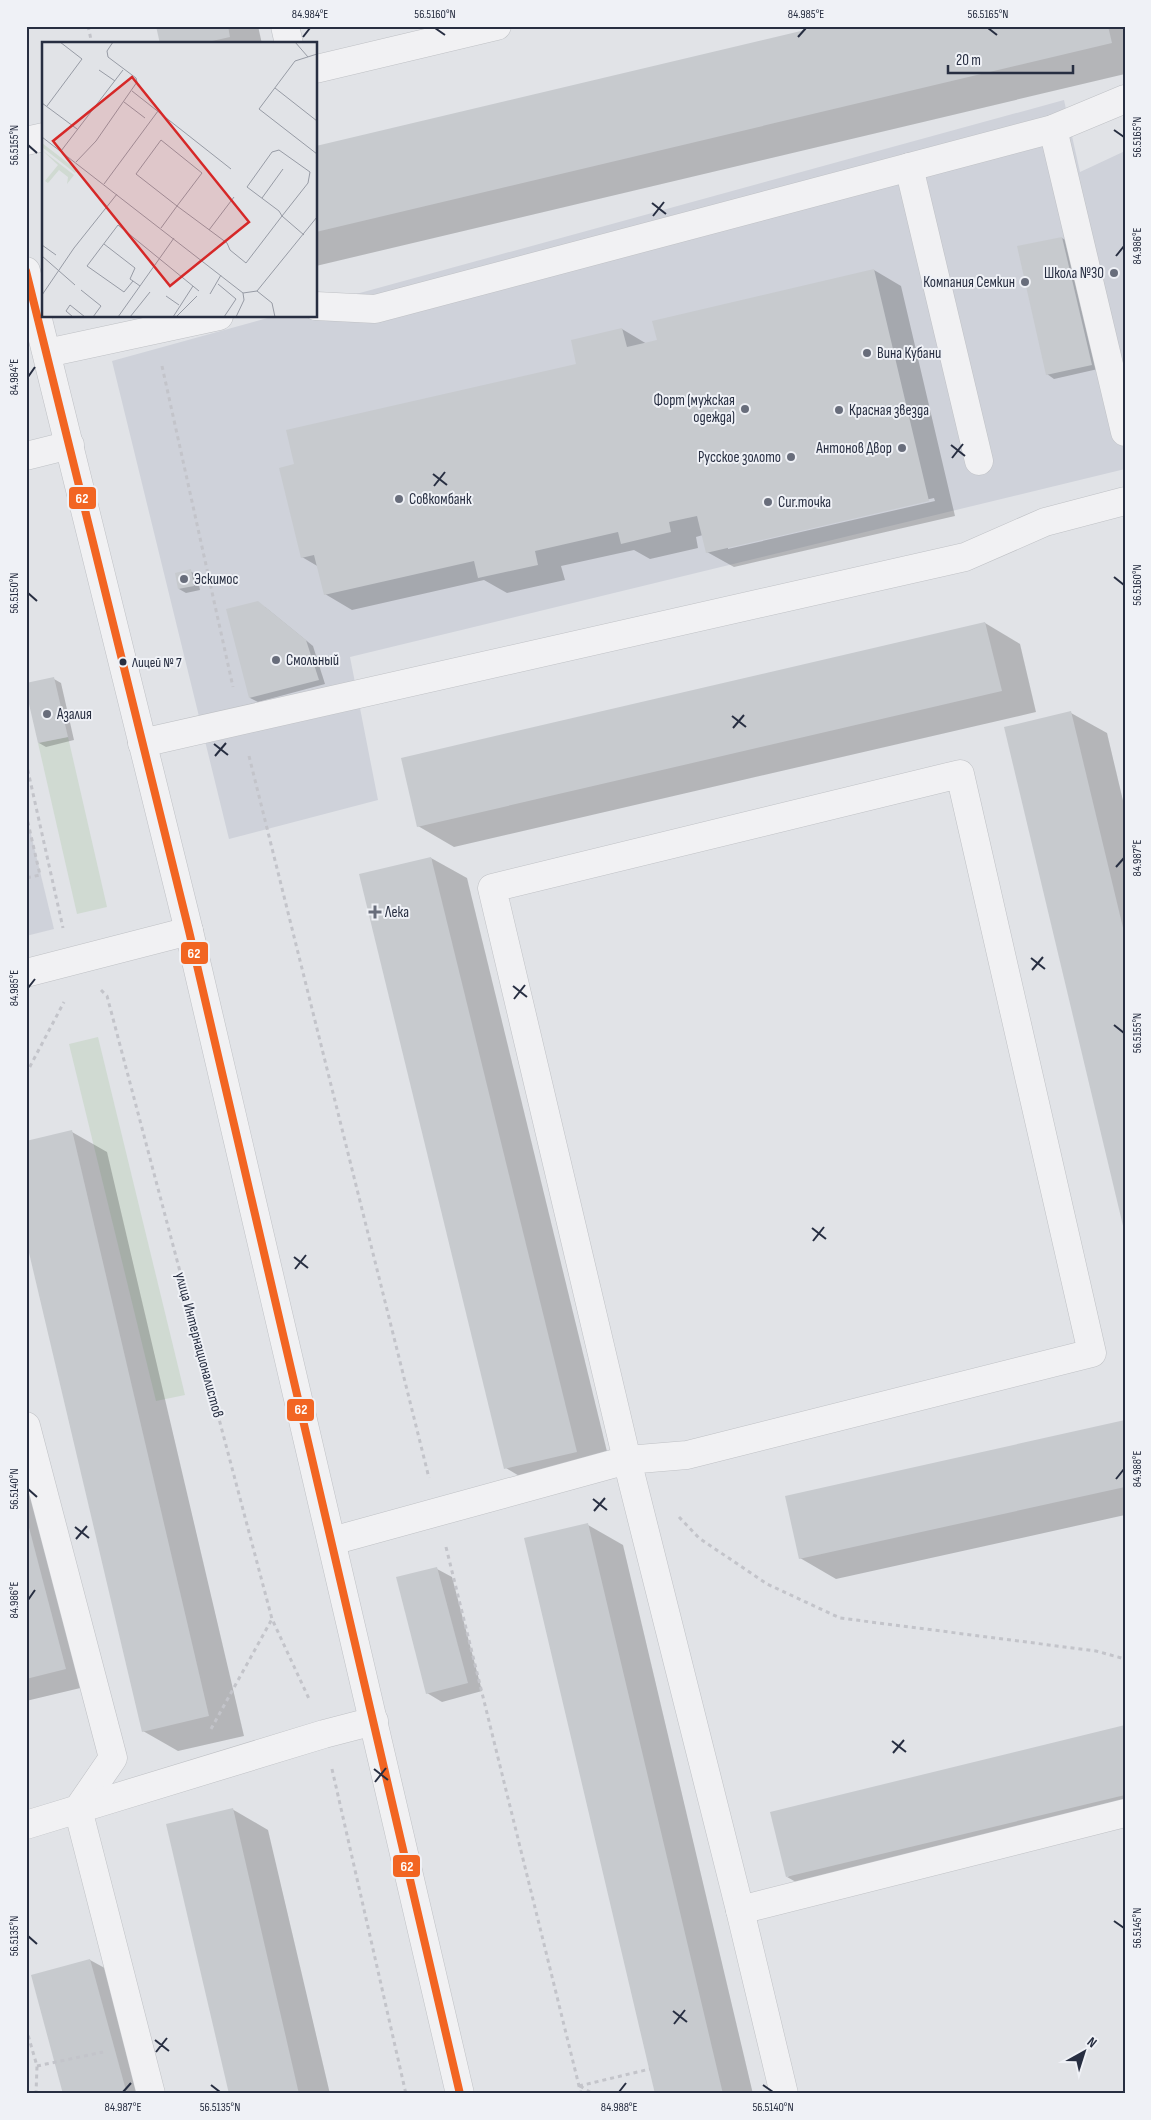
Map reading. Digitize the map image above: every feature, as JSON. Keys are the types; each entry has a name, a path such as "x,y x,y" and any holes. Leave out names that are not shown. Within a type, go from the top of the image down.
{"street":[{"path":"285,26 289,42"},
{"path":"318,69 497,26"},
{"path":"318,306 375,309 1054,129 1125,99"},
{"path":"1054,129 1125,432"},
{"path":"26,141 42,137"},
{"path":"909,167 979,461"},
{"path":"26,272 188,931 460,2094"},
{"path":"46,353 210,318"},
{"path":"26,456 70,445"},
{"path":"142,743 965,557 1045,522 1125,501"},
{"path":"332,1541 627,1460 687,1455 1092,1353 960,774 492,888 627,1460 740,1910 784,2094"},
{"path":"26,973 188,931"},
{"path":"26,1426 112,1758 78,1809 151,2094"},
{"path":"26,1825 324,1734 374,1721"},
{"path":"740,1910 1125,1813"}],"path":[{"path":"88,26 92,42"},
{"path":"154,330 240,721 438,1511 581,2094"},
{"path":"26,762 76,977 26,1074"},
{"path":"26,814 40,874 26,878"},
{"name":"улица Интернационалистов","path":"71,962 107,996 272,1619 324,1734 406,2094"},
{"path":"672,1510 698,1538 767,1584 840,1618 1096,1652 1125,1659"},
{"path":"211,1730 272,1619"},
{"path":"26,2028 37,2066 36,2094"},
{"path":"37,2066 138,2045"},
{"path":"579,2086 650,2070"},
{"path":"579,2086 593,2094"}],"shaded area":[{"path":"1064,100 1080,172 1125,151 1125,469 350,657 378,800 229,839 112,361 268,318 318,318 318,304"},
{"path":"68,737 107,907 77,914 38,743"},
{"path":"26,814 54,929 26,936"},
{"path":"98,1037 185,1395 156,1401 69,1044"}],"building":[{"path":"156,26 228,26 230,37 208,42 160,42"},
{"path":"822,26 1108,26 1112,43 318,232 318,146"},
{"path":"1062,237 1092,365 1046,375 1017,246"},
{"path":"874,269 929,501 706,553 697,516 669,522 671,532 621,544 618,532 535,551 538,565 478,578 474,561 324,595 314,555 301,558 279,468 294,464 286,430 576,364 571,340 622,328 627,347 657,340 652,321"},
{"name":"Эскимос","path":"191,569 194,586 178,589 175,573"},
{"name":"Смольный","path":"258,601 306,640 319,680 249,698 226,609"},
{"path":"985,622 1002,691 417,827 401,758"},
{"name":"Азалия","path":"54,677 68,737 38,743 26,691 26,683"},
{"path":"1071,711 1125,936 1124,1230 1004,727"},
{"path":"431,857 577,1452 504,1469 359,874"},
{"path":"72,1130 209,1716 142,1732 26,1240 26,1141"},
{"path":"1125,1420 1125,1487 799,1559 785,1496"},
{"path":"26,1516 66,1669 26,1679"},
{"path":"588,1523 723,2094 655,2094 524,1538"},
{"path":"437,1567 468,1683 426,1694 396,1577"},
{"path":"1125,1725 1125,1795 786,1877 770,1812"},
{"path":"233,1808 299,2094 229,2094 166,1824"},
{"path":"90,1959 127,2094 63,2094 31,1975"}],"transit line":[{"name":"62","path":"26,271 189,931 460,2094"}],"place":[{"name":"Школа №30","path":"1114,273"},
{"name":"Компания Семкин","path":"1025,282"},
{"name":"Вина Кубани","path":"867,353"},
{"name":"Форт (мужская одежда)","path":"745,409"},
{"name":"Красная звезда","path":"839,410"},
{"name":"Антонов Двор","path":"902,448"},
{"name":"Русское золото","path":"791,457"},
{"name":"Совкомбанк","path":"399,499"},
{"name":"Cur.точка","path":"768,502"},
{"name":"Эскимос","path":"184,579"},
{"name":"Смольный","path":"276,660"},
{"name":"Лицей № 7","path":"123,662"},
{"name":"Азалия","path":"47,714"},
{"name":"Лека","path":"375,912"}]}
